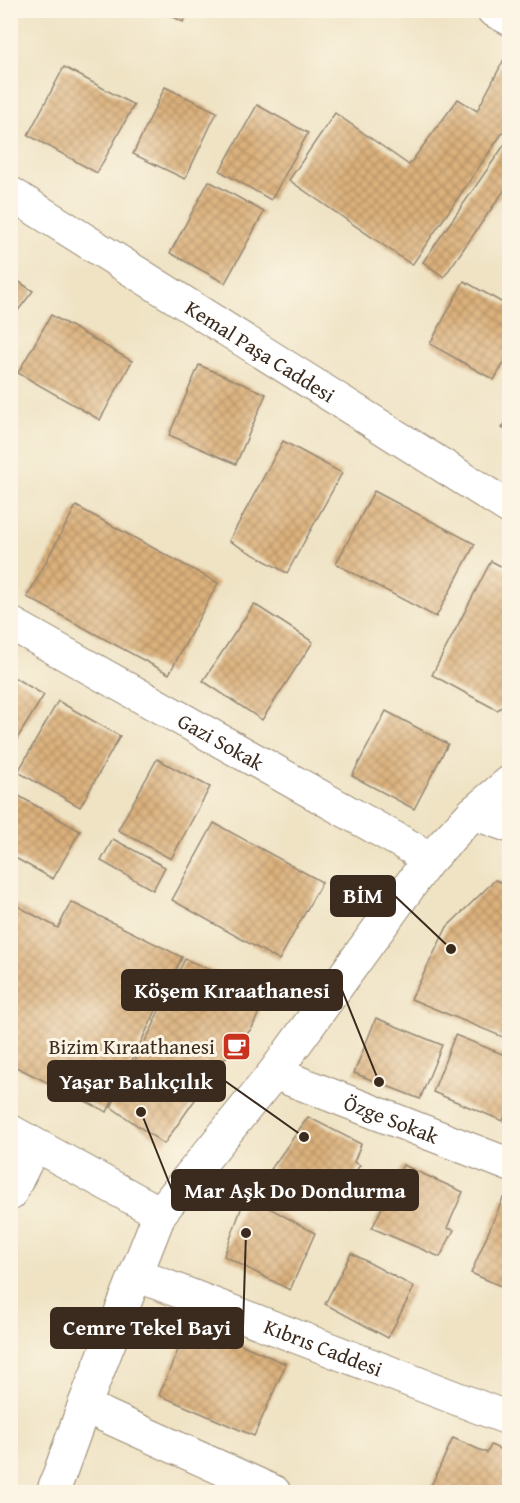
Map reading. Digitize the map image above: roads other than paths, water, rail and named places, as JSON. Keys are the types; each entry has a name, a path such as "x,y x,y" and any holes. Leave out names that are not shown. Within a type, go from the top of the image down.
{"street":[{"path":"493,10 510,19"},
{"name":"Kemal Paşa Caddesi","path":"10,193 510,508"},
{"name":"Gazi Sokak","path":"10,623 412,848 427,862"},
{"path":"53,1492 84,1406 160,1213 274,1073 427,862 473,813 510,782"},
{"path":"473,813 510,826"},
{"name":"Özge Sokak","path":"274,1073 510,1165"},
{"path":"10,1194 22,1138 160,1213"},
{"name":"Kıbrıs Caddesi","path":"136,1275 510,1419"},
{"path":"84,1406 274,1492"}],"place":[{"name":"BİM","path":"451,949"},
{"name":"Bizim Kıraathanesi","path":"236,1046"},
{"name":"Köşem Kıraathanesi","path":"379,1082"},
{"name":"Mar Aşk Do Dondurma","path":"141,1112"},
{"name":"Yaşar Balıkçılık","path":"304,1137"},
{"name":"Cemre Tekel Bayi","path":"246,1233"}]}
